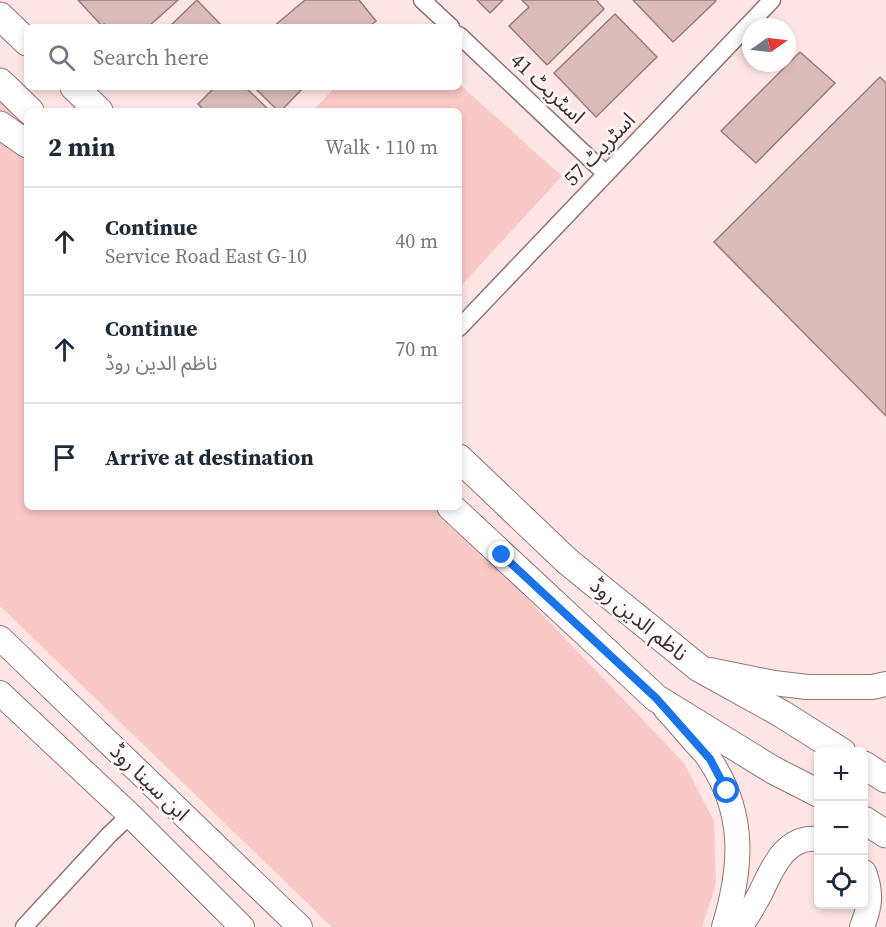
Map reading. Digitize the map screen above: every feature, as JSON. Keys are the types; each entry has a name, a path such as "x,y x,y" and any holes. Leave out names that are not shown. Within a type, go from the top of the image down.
{"main road":[{"path":"0,16 24,39"},
{"path":"0,82 27,108"},
{"path":"77,90 96,108"},
{"path":"0,125 24,142"},
{"name":"ناظم الدین روڈ","path":"462,461 567,561 699,668 782,714 834,747"},
{"name":"ناظم الدین روڈ","path":"454,510 656,698 743,752 814,791"},
{"name":"ابن سینا روڈ","path":"0,638 300,927"},
{"path":"699,668 807,687 872,687 886,684"},
{"name":"ابن سینا روڈ","path":"0,693 130,815 242,927"},
{"path":"656,698 710,759 727,791 736,823 738,857 733,898 724,927"},
{"path":"868,768 886,779"},
{"path":"868,823 886,834"},
{"path":"740,927 751,912 778,858 791,845 814,838"},
{"path":"862,927 868,912 870,893 868,886"}],"street":[{"path":"422,0 448,24"},
{"name":"اسٹریٹ 57","path":"462,325 772,0"},
{"name":"اسٹریٹ 41","path":"462,38 606,174"},
{"path":"24,927 130,815"}],"shaded area":[{"path":"462,87 562,176 462,285 462,108 316,108 332,90 462,90"},
{"path":"0,89 24,112 24,510 439,510 479,548 684,763 714,821 716,884 702,927 332,927 0,606"}],"building":[{"path":"78,0 178,0 151,24 100,24"},
{"path":"197,0 220,24 172,24"},
{"path":"305,0 359,0 376,21 372,24 277,24"},
{"path":"477,0 503,0 490,13"},
{"path":"522,0 596,0 604,9 547,65 509,26 529,7"},
{"path":"633,0 715,0 716,1 673,42"},
{"path":"615,14 657,57 596,117 554,73"},
{"path":"800,52 835,83 756,163 721,131 780,72 796,72 796,56"},
{"path":"880,77 886,83 886,416 714,242"},
{"path":"212,90 248,90 267,108 202,108 198,104"},
{"path":"257,90 301,90 284,108 275,108"}],"route":[{"path":"502,555 656,698 710,759 727,791"}]}
